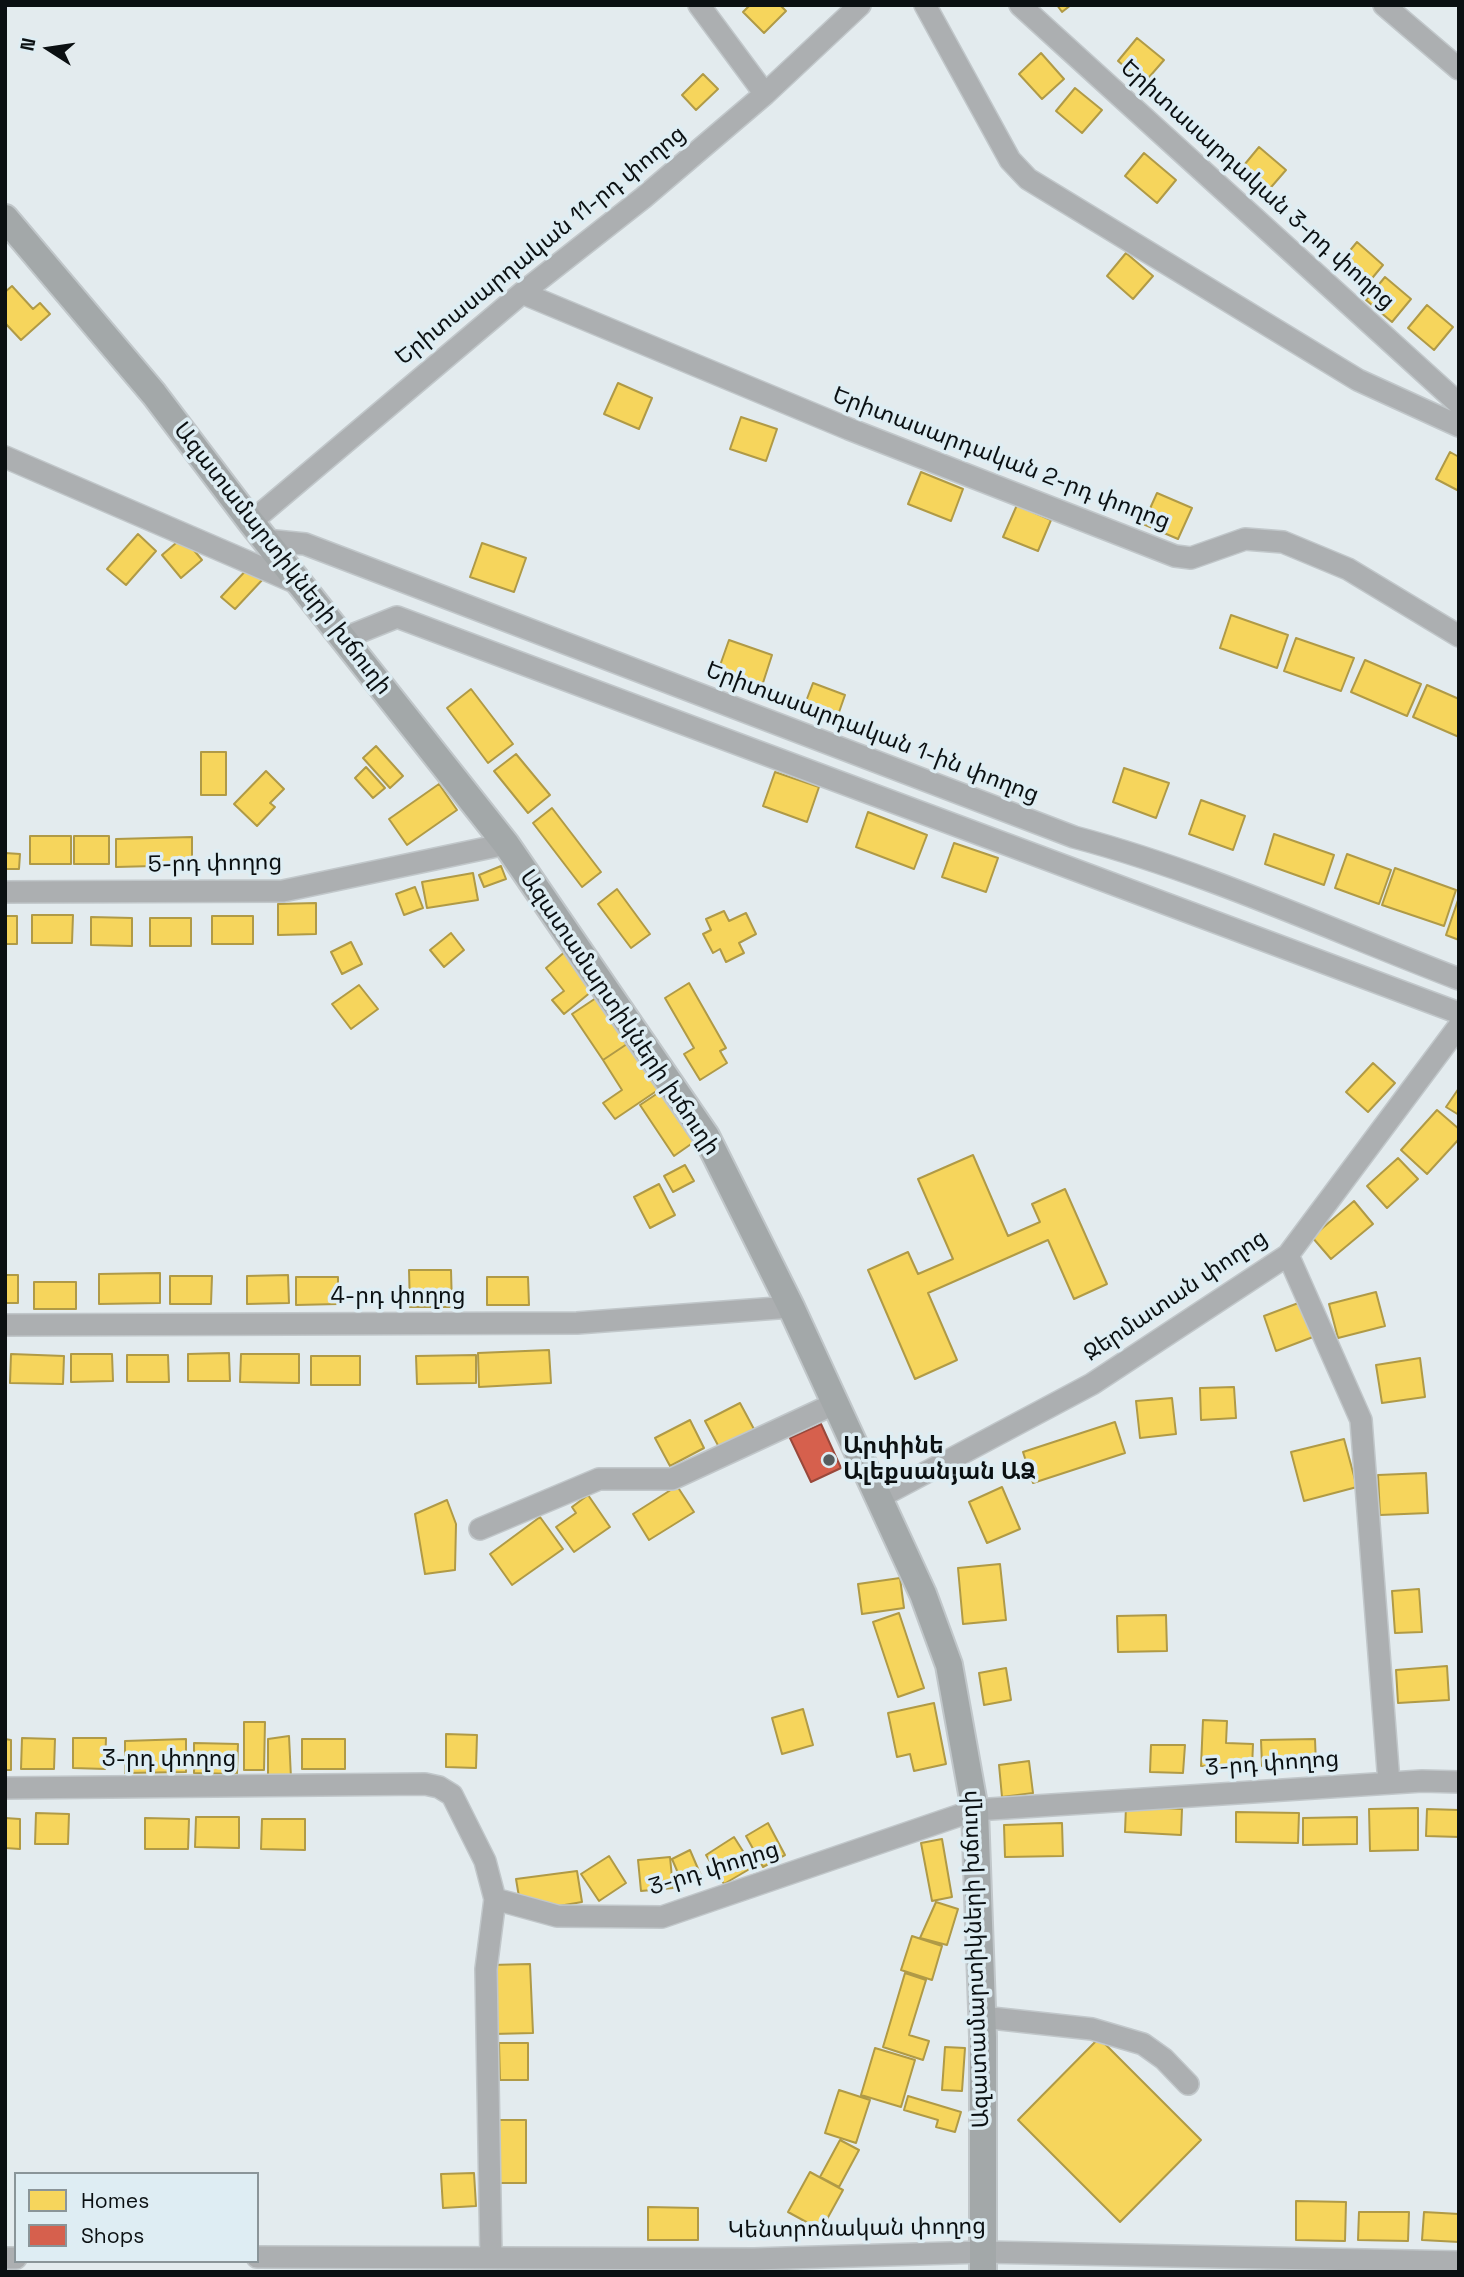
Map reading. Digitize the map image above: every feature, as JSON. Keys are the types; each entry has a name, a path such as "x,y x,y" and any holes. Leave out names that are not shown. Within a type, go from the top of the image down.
{"main road":[{"name":"Ազատամարտիկների խճուղի","path":"5,218 154,394 342,639 506,844 706,1136 791,1307 923,1594 949,1665 975,1810 982,2017 983,2262"}],"street":[{"path":"699,5 765,94"},
{"name":"Երիտասարդական 11-րդ փողոց","path":"258,531 522,293 643,198 765,94 860,5"},
{"path":"925,5 1010,160 1028,179 1358,380 1459,426"},
{"name":"Երիտասարդական 3-րդ փողոց","path":"1020,5 1459,404"},
{"path":"1384,5 1459,69"},
{"name":"Երիտասարդական 2-րդ փողոց","path":"522,293 849,429 1175,556 1191,558 1245,539 1283,542 1348,569 1459,636"},
{"path":"5,457 301,584"},
{"name":"Երիտասարդական 1-ին փողոց","path":"258,531 305,544 1074,837 1139,854 1270,902 1353,939 1459,979"},
{"path":"342,639 397,617 1459,1013"},
{"name":"5-րդ փողոց","path":"5,892 283,891 506,844"},
{"name":"Ջերմատան փողոց","path":"880,1497 1092,1384 1288,1255 1459,1026"},
{"path":"1288,1255 1361,1420 1389,1783"},
{"name":"4-րդ փողոց","path":"5,1325 577,1323 791,1307"},
{"path":"480,1529 599,1479 671,1479 836,1403"},
{"name":"3-րդ փողոց","path":"5,1788 411,1784 439,1787 452,1795 480,1850 495,1899 557,1916 662,1917 975,1810 1389,1783 1459,1782"},
{"path":"491,2256 486,1969 495,1899"},
{"path":"982,2017 1091,2029 1143,2044 1164,2059 1188,2084"},
{"name":"Կենտրոնական փողոց","path":"259,2257 491,2256 753,2265 1459,2262"}],"building: Homes":[{"path":"750,5 780,5 786,11 764,33 743,12"},
{"path":"1057,5 1071,5 1062,12"},
{"path":"1137,38 1164,60 1144,83 1118,61"},
{"path":"1041,53 1064,79 1042,99 1019,74"},
{"path":"703,74 718,89 696,110 682,95"},
{"path":"1075,88 1102,110 1082,133 1056,111"},
{"path":"1259,147 1286,170 1266,193 1240,170"},
{"path":"1144,153 1176,180 1157,203 1125,176"},
{"path":"1357,242 1383,265 1364,288 1338,265"},
{"path":"1126,253 1153,276 1133,299 1107,276"},
{"path":"1385,277 1411,299 1392,322 1366,300"},
{"path":"12,286 33,309 40,303 50,314 21,340 5,323 5,292"},
{"path":"1427,305 1453,327 1434,350 1408,328"},
{"path":"618,383 652,398 639,429 604,414"},
{"path":"741,417 777,429 766,461 730,449"},
{"path":"1450,452 1459,457 1459,491 1436,479"},
{"path":"921,472 963,489 951,521 908,504"},
{"path":"1157,493 1192,508 1178,539 1143,524"},
{"path":"1017,505 1051,520 1038,551 1003,537"},
{"path":"138,534 156,551 126,585 107,569"},
{"path":"183,537 202,560 181,578 162,555"},
{"path":"482,543 526,558 514,592 470,577"},
{"path":"251,565 264,578 235,609 221,597"},
{"path":"1231,615 1288,635 1277,668 1220,648"},
{"path":"1296,638 1354,658 1341,691 1284,671"},
{"path":"729,640 772,655 761,689 717,674"},
{"path":"1365,660 1421,684 1407,716 1351,692"},
{"path":"813,683 845,695 838,715 805,704"},
{"path":"1427,685 1459,699 1459,737 1413,717"},
{"path":"471,689 513,744 488,763 447,708"},
{"path":"376,746 403,776 390,788 363,758"},
{"path":"201,752 226,752 226,795 201,795"},
{"path":"516,754 550,795 528,813 494,771"},
{"path":"366,767 385,788 373,798 355,778"},
{"path":"1124,768 1169,783 1156,818 1113,802"},
{"path":"266,771 284,789 270,803 275,807 257,826 234,804"},
{"path":"775,772 819,787 807,822 763,806"},
{"path":"439,784 457,810 407,845 389,819"},
{"path":"1201,800 1245,816 1233,850 1189,834"},
{"path":"552,808 601,872 582,887 533,823"},
{"path":"868,812 927,835 914,869 856,847"},
{"path":"1274,834 1334,855 1324,885 1265,864"},
{"path":"30,836 71,836 71,864 30,864"},
{"path":"74,836 109,836 109,864 74,864"},
{"path":"192,837 192,865 116,867 116,839"},
{"path":"954,843 998,858 986,892 942,877"},
{"path":"5,853 20,854 19,869 5,869"},
{"path":"1347,854 1391,870 1379,904 1335,888"},
{"path":"501,866 506,879 484,887 479,875"},
{"path":"1395,868 1456,890 1444,926 1382,905"},
{"path":"473,873 478,900 427,908 422,882"},
{"path":"415,887 423,908 404,915 396,894"},
{"path":"617,889 650,934 631,948 598,904"},
{"path":"1459,901 1459,940 1446,935"},
{"path":"316,903 316,934 278,935 278,904"},
{"path":"724,911 729,921 746,913 756,934 739,943 744,953 726,962 720,949 713,953 703,934 711,930 706,919"},
{"path":"32,915 73,915 72,943 32,943"},
{"path":"5,916 17,916 17,944 5,944"},
{"path":"212,916 253,916 253,944 212,944"},
{"path":"91,917 132,918 132,946 91,945"},
{"path":"150,918 191,918 191,946 150,946"},
{"path":"451,933 464,950 444,967 430,950"},
{"path":"351,942 362,964 342,974 331,952"},
{"path":"567,950 597,987 564,1014 552,1000 564,991 546,968"},
{"path":"689,983 726,1048 720,1051 727,1063 700,1080 684,1054 694,1048 665,998"},
{"path":"359,985 378,1009 351,1029 332,1004"},
{"path":"599,996 630,1042 603,1060 572,1014"},
{"path":"630,1042 661,1088 615,1119 603,1103 622,1090 603,1060"},
{"path":"1373,1063 1395,1083 1368,1112 1346,1092"},
{"path":"1459,1088 1459,1115 1446,1107"},
{"path":"661,1091 694,1142 674,1156 640,1105"},
{"path":"1437,1110 1459,1129 1459,1139 1427,1174 1401,1150"},
{"path":"973,1155 1008,1236 1040,1222 1032,1204 1065,1189 1107,1284 1074,1299 1048,1240 928,1293 957,1360 915,1379 868,1270 908,1252 918,1274 953,1259 918,1179"},
{"path":"1398,1158 1418,1179 1387,1208 1367,1186"},
{"path":"685,1165 694,1181 673,1192 664,1176"},
{"path":"659,1184 675,1215 650,1228 634,1197"},
{"path":"1354,1201 1373,1224 1331,1259 1312,1237"},
{"path":"409,1270 451,1270 452,1307 410,1307"},
{"path":"160,1273 160,1303 99,1304 99,1274"},
{"path":"5,1275 18,1275 18,1303 5,1303"},
{"path":"288,1275 289,1303 247,1304 247,1276"},
{"path":"170,1276 212,1276 211,1304 170,1304"},
{"path":"296,1277 338,1277 338,1304 296,1305"},
{"path":"487,1277 528,1277 529,1305 487,1305"},
{"path":"34,1282 76,1282 76,1309 34,1309"},
{"path":"1376,1292 1385,1326 1338,1338 1329,1304"},
{"path":"1301,1302 1313,1337 1276,1351 1264,1316"},
{"path":"549,1350 551,1383 479,1387 478,1353"},
{"path":"229,1353 230,1381 188,1381 188,1354"},
{"path":"11,1354 64,1356 63,1384 10,1383"},
{"path":"71,1354 112,1354 113,1381 71,1382"},
{"path":"241,1354 299,1354 299,1383 240,1382"},
{"path":"127,1355 168,1355 169,1382 127,1382"},
{"path":"476,1355 476,1383 417,1384 416,1356"},
{"path":"311,1356 360,1356 360,1385 311,1385"},
{"path":"1420,1358 1425,1397 1382,1403 1376,1365"},
{"path":"1234,1387 1236,1418 1201,1420 1200,1388"},
{"path":"1172,1398 1176,1434 1140,1438 1136,1401"},
{"path":"740,1403 755,1431 720,1449 705,1421"},
{"path":"690,1420 704,1448 670,1466 655,1438"},
{"path":"1115,1422 1125,1453 1033,1483 1023,1452"},
{"path":"1344,1439 1357,1487 1304,1501 1291,1452"},
{"path":"1426,1473 1428,1513 1380,1515 1378,1475"},
{"path":"677,1486 694,1512 649,1540 633,1514"},
{"path":"1002,1487 1020,1529 987,1543 969,1502"},
{"path":"588,1495 610,1527 574,1552 556,1527 576,1513 572,1507"},
{"path":"447,1500 456,1524 455,1570 425,1574 415,1514"},
{"path":"540,1517 563,1549 512,1585 490,1554"},
{"path":"1000,1564 1006,1620 963,1624 958,1568"},
{"path":"900,1578 904,1608 862,1614 858,1584"},
{"path":"1419,1589 1422,1632 1395,1633 1392,1591"},
{"path":"899,1613 924,1688 898,1697 873,1622"},
{"path":"1166,1615 1167,1651 1118,1652 1117,1616"},
{"path":"1447,1666 1449,1700 1398,1703 1396,1670"},
{"path":"1006,1668 1011,1700 984,1705 979,1673"},
{"path":"934,1703 946,1764 914,1771 910,1754 897,1757 888,1713"},
{"path":"803,1709 813,1745 782,1754 772,1718"},
{"path":"1203,1720 1227,1721 1226,1743 1253,1744 1252,1768 1201,1766"},
{"path":"244,1722 265,1722 264,1770 244,1770"},
{"path":"446,1734 477,1735 476,1768 446,1767"},
{"path":"289,1736 291,1778 268,1779 268,1739"},
{"path":"22,1738 55,1739 54,1769 21,1769"},
{"path":"73,1738 106,1738 105,1769 73,1768"},
{"path":"5,1739 11,1740 11,1770 5,1770"},
{"path":"186,1739 186,1772 125,1773 125,1741"},
{"path":"302,1739 345,1739 345,1769 302,1769"},
{"path":"1315,1739 1316,1765 1262,1766 1261,1740"},
{"path":"194,1743 238,1744 237,1774 194,1773"},
{"path":"1151,1745 1185,1745 1183,1773 1150,1772"},
{"path":"1029,1761 1033,1793 1002,1797 999,1765"},
{"path":"1126,1806 1182,1809 1181,1835 1125,1832"},
{"path":"1418,1808 1418,1850 1370,1851 1369,1809"},
{"path":"1427,1809 1459,1810 1459,1837 1426,1836"},
{"path":"1236,1812 1299,1813 1298,1843 1236,1842"},
{"path":"36,1813 69,1814 68,1844 35,1844"},
{"path":"196,1817 239,1817 239,1848 195,1847"},
{"path":"1357,1817 1357,1844 1303,1845 1303,1818"},
{"path":"5,1818 20,1819 20,1849 5,1848"},
{"path":"145,1818 189,1819 188,1849 145,1849"},
{"path":"262,1819 305,1819 305,1850 261,1849"},
{"path":"768,1823 785,1855 763,1867 746,1836"},
{"path":"1062,1823 1063,1856 1005,1857 1004,1825"},
{"path":"734,1837 753,1867 724,1884 706,1855"},
{"path":"942,1839 952,1897 932,1901 921,1843"},
{"path":"690,1850 702,1878 684,1887 672,1859"},
{"path":"609,1856 626,1883 599,1901 581,1874"},
{"path":"670,1857 673,1888 641,1891 638,1860"},
{"path":"577,1871 582,1902 553,1907 519,1897 516,1879"},
{"path":"936,1902 958,1909 947,1945 920,1938"},
{"path":"912,1936 942,1946 932,1980 901,1970"},
{"path":"530,1964 533,2033 493,2034 491,1965"},
{"path":"905,1973 926,1980 909,2035 929,2041 923,2060 883,2047"},
{"path":"1099,2038 1201,2140 1120,2222 1018,2120"},
{"path":"499,2043 528,2043 528,2080 500,2080"},
{"path":"945,2047 965,2048 962,2091 942,2090"},
{"path":"875,2048 915,2060 901,2107 861,2095"},
{"path":"839,2090 870,2100 856,2143 825,2133"},
{"path":"908,2096 961,2112 955,2132 936,2127 938,2120 904,2110"},
{"path":"497,2120 526,2120 526,2183 497,2183"},
{"path":"840,2140 859,2150 839,2187 820,2177"},
{"path":"810,2172 843,2190 821,2230 788,2212"},
{"path":"474,2173 476,2206 443,2208 441,2174"},
{"path":"1296,2201 1346,2202 1345,2241 1296,2240"},
{"path":"648,2207 698,2208 698,2240 648,2240"},
{"path":"1359,2212 1409,2212 1408,2241 1358,2240"},
{"path":"1424,2212 1459,2214 1459,2242 1422,2240"}],"building: Shops":[{"path":"821,1424 841,1468 811,1482 790,1438"}],"place":[{"name":"Արփինե Ալեքսանյան ԱՁ","path":"829,1460"}]}
